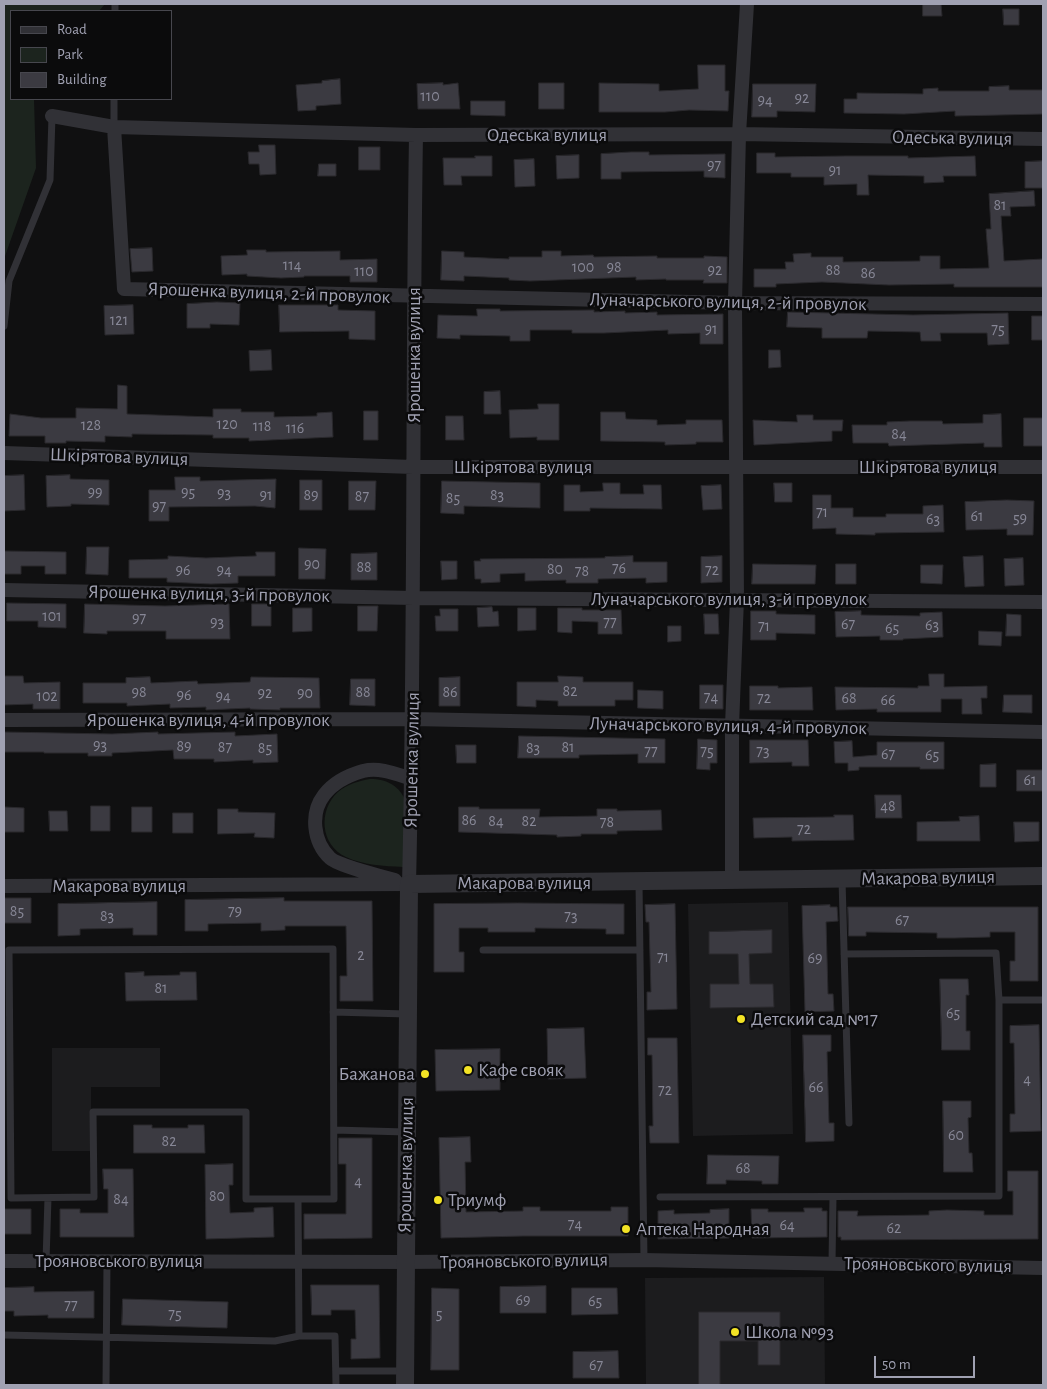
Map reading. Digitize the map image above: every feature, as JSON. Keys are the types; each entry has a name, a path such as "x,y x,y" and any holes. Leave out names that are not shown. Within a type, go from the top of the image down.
{"street":[{"path":"732,881 732,726 737,599 735,303 739,134 747,4"},
{"name":"Одеська вулиця","path":"52,116 114,127 416,135 739,134 1043,139"},
{"name":"Ярошенка вулиця, 2-й провулок","path":"114,127 124,289 414,297"},
{"name":"Ярошенка вулиця","path":"405,1378 409,884 413,719 416,135"},
{"name":"Луначарського вулиця, 2-й провулок","path":"414,297 735,303 1043,304"},
{"name":"Шкірятова вулиця","path":"4,453 413,466 1043,467"},
{"name":"Ярошенка вулиця, 3-й провулок","path":"4,590 414,598"},
{"name":"Луначарського вулиця, 3-й провулок","path":"414,598 1043,602"},
{"name":"Ярошенка вулиця, 4-й провулок","path":"4,720 413,719"},
{"name":"Луначарського вулиця, 4-й провулок","path":"413,719 1043,732"},
{"path":"409,884 331,860 322,849 317,837 315,822 317,809 324,796 347,777 364,771 378,770 412,779"},
{"name":"Макарова вулиця","path":"4,886 639,882 1043,876"},
{"name":"Трояновського вулиця","path":"4,1261 405,1262 644,1260 1043,1268"}],"lane":[{"path":"114,100 114,127"},
{"path":"4,326 9,281 50,180 52,116"},
{"path":"842,880 849,1123"},
{"path":"639,882 644,1260"},
{"path":"333,949 334,1130 334,1199 246,1199 246,1112 93,1112 94,1198 11,1198 9,950 333,949"},
{"path":"483,950 640,950"},
{"path":"660,1197 999,1196 999,1000 996,953 844,954"},
{"path":"999,1000 1043,1000"},
{"path":"333,1012 408,1014"},
{"path":"334,1130 406,1132"},
{"path":"832,1264 833,1197"},
{"path":"46,1261 48,1198"},
{"path":"298,1199 299,1336"},
{"path":"106,1385 108,1261"},
{"path":"4,1334 275,1341 299,1336 335,1336 336,1385"},
{"path":"336,1371 405,1378"}],"shaded area":[{"name":"Детский сад №17","path":"788,902 793,1134 693,1136 688,904"},
{"path":"52,1048 160,1048 160,1087 91,1087 91,1151 52,1151"},
{"name":"Школа №93","path":"824,1277 825,1385 646,1385 645,1278"}],"green space":[{"path":"4,4 105,4 100,10 10,10 10,100 34,100 36,168 4,259"},
{"path":"370,779 382,780 392,784 406,802 403,867 374,865 353,860 337,852 327,836 325,817 332,799 345,787"}],"building":[{"path":"923,4 941,4 942,16 923,16"},
{"path":"1003,9 1019,9 1019,25 1004,25"},
{"path":"698,65 725,65 725,91 729,91 728,111 599,112 599,83 659,84 659,91 698,89"},
{"path":"340,79 341,104 316,106 316,110 298,111 296,85 322,83 322,81"},
{"path":"443,83 443,85 458,83 460,109 418,109 417,84"},
{"path":"539,83 564,83 564,109 539,109"},
{"path":"753,84 816,84 815,112 777,111 777,117 752,117"},
{"path":"1009,86 1009,90 1043,90 1043,114 955,116 955,111 904,114 844,113 844,99 857,99 857,93 923,94 923,89 938,88 938,91 989,91 989,87"},
{"path":"471,101 505,101 505,116 471,115"},
{"path":"259,145 275,145 276,174 260,175 259,164 249,164 248,152 259,152"},
{"path":"359,147 380,147 380,170 359,170"},
{"path":"649,152 649,155 725,154 725,178 704,177 704,171 621,172 621,179 601,179 601,154"},
{"path":"757,153 775,153 775,157 908,156 908,158 975,156 976,176 943,176 944,182 924,183 924,176 868,175 869,195 857,195 857,184 824,185 824,177 791,177 791,173 757,173"},
{"path":"579,155 579,178 557,179 556,156"},
{"path":"475,156 492,156 492,176 461,176 462,185 444,185 443,158 475,158"},
{"path":"534,159 535,186 515,187 514,160"},
{"path":"1043,161 1043,188 1025,188 1025,162"},
{"path":"319,164 336,164 336,176 318,176"},
{"path":"1034,191 1035,206 1010,207 1011,216 1001,216 1004,261 1043,259 1043,287 954,287 954,284 889,285 822,282 776,284 776,287 754,287 754,269 786,269 785,262 794,262 793,254 811,253 811,257 843,257 843,262 920,261 920,256 940,256 940,269 989,268 986,229 991,229 989,194"},
{"path":"152,248 153,271 132,272 130,249"},
{"path":"247,250 266,250 266,252 340,251 340,260 377,259 377,282 350,282 350,276 281,278 247,276 247,274 222,275 221,256 247,255"},
{"path":"442,251 464,252 464,257 509,259 509,257 542,257 542,251 561,251 561,256 727,257 727,283 703,283 704,280 636,280 636,277 530,281 464,276 464,281 441,280"},
{"path":"240,303 239,325 210,324 210,328 187,328 187,304"},
{"path":"133,305 134,334 105,335 104,306"},
{"path":"279,305 338,305 338,310 375,311 375,340 349,339 349,331 280,332"},
{"path":"477,309 500,309 500,311 594,310 594,312 625,311 625,313 657,312 657,315 723,314 723,344 700,344 700,333 668,334 668,330 572,333 572,330 530,330 530,341 510,341 510,336 460,335 460,339 437,338 438,315 477,316"},
{"path":"788,312 913,315 1008,313 1009,344 988,345 987,333 940,333 941,341 921,341 920,332 868,331 867,338 822,338 822,328 787,327"},
{"path":"1032,316 1043,316 1043,340 1032,340"},
{"path":"271,350 272,370 250,371 249,351"},
{"path":"769,350 780,350 781,367 769,368"},
{"path":"118,385 127,386 127,414 213,417 213,409 241,409 241,412 274,412 274,417 317,416 317,413 332,412 333,437 249,441 249,438 213,438 213,435 132,434 132,437 105,436 105,442 66,441 66,443 45,443 45,436 9,436 10,414 41,418 76,418 76,408 117,409"},
{"path":"500,391 501,414 484,414 484,392"},
{"path":"538,404 559,404 559,440 537,440 537,437 510,438 509,410 538,409"},
{"path":"364,411 378,411 378,440 364,440"},
{"path":"601,412 625,412 626,419 657,420 657,425 686,424 686,420 722,420 723,442 665,445 665,442 601,441"},
{"path":"1001,414 1002,447 984,447 984,443 889,446 888,443 853,443 852,425 887,425 887,422 910,421 942,421 943,424 983,423 983,415"},
{"path":"797,415 813,415 813,420 843,420 842,431 832,431 832,441 754,445 753,420 797,422"},
{"path":"446,416 463,416 464,440 446,440"},
{"path":"1024,418 1043,418 1043,446 1024,446"},
{"path":"24,475 25,510 4,511 4,476"},
{"path":"70,475 70,479 109,480 109,505 71,504 71,506 47,507 46,476"},
{"path":"175,477 200,477 200,481 276,479 275,508 255,506 169,507 169,521 149,521 149,490 175,490"},
{"path":"300,480 322,480 322,510 300,510"},
{"path":"349,481 376,481 375,510 349,510"},
{"path":"442,481 540,483 540,508 464,506 464,514 441,513"},
{"path":"603,483 620,483 620,494 644,494 643,485 661,485 662,509 590,508 590,511 564,511 564,485 580,485 580,492 603,491"},
{"path":"774,483 792,483 792,502 775,502"},
{"path":"721,485 722,509 703,510 701,486"},
{"path":"813,495 831,495 831,508 853,508 853,517 886,517 886,514 923,514 923,506 943,505 944,532 875,533 875,535 836,534 836,528 813,529"},
{"path":"1034,501 1033,535 1007,535 1007,529 966,530 965,502"},
{"path":"87,547 109,547 108,575 86,574"},
{"path":"299,548 326,549 325,579 299,579"},
{"path":"4,551 66,552 66,574 45,574 45,566 21,566 21,574 4,574"},
{"path":"256,552 275,552 275,576 238,576 238,583 211,584 167,582 167,578 129,578 129,560 168,559 168,556 206,558 256,556"},
{"path":"377,553 377,580 351,580 351,554"},
{"path":"633,556 633,562 667,562 667,582 646,583 646,578 598,579 598,583 566,583 566,580 525,581 525,573 500,574 500,582 481,583 481,579 475,579 474,561 481,561 480,559"},
{"path":"722,556 722,582 701,583 701,557"},
{"path":"983,556 984,586 965,587 963,557"},
{"path":"1023,558 1024,585 1005,586 1004,559"},
{"path":"441,561 457,561 457,579 442,580"},
{"path":"753,564 816,565 815,584 752,584"},
{"path":"836,564 856,564 856,584 836,584"},
{"path":"921,565 943,565 942,584 921,583"},
{"path":"7,603 66,604 66,628 38,627 38,621 7,621"},
{"path":"85,604 165,606 229,604 230,639 166,639 166,631 107,631 107,634 84,633"},
{"path":"252,604 271,604 271,626 252,626"},
{"path":"358,606 378,606 377,631 358,631"},
{"path":"492,607 493,612 498,611 499,626 478,627 477,608"},
{"path":"293,608 312,608 312,631 293,632"},
{"path":"518,608 536,608 536,630 518,631"},
{"path":"558,608 621,610 622,634 598,634 598,622 572,621 572,633 558,632"},
{"path":"440,609 458,609 458,631 436,631 435,616 440,616"},
{"path":"751,611 776,611 776,614 815,615 815,634 776,633 776,640 751,640"},
{"path":"861,611 861,615 920,616 920,613 942,612 943,637 880,640 880,636 836,637 835,612"},
{"path":"704,614 718,614 719,634 705,634"},
{"path":"1007,614 1021,615 1021,636 1006,636"},
{"path":"668,626 681,626 681,641 668,642"},
{"path":"979,631 1002,632 1001,646 979,645"},
{"path":"929,674 944,674 944,687 987,686 987,698 981,698 982,714 962,714 962,699 941,699 941,712 877,712 877,709 836,710 835,687 918,688 918,686 929,686"},
{"path":"4,676 23,676 24,683 60,682 60,709 33,709 33,704 4,705"},
{"path":"558,676 583,677 583,682 633,682 633,700 615,700 615,706 558,706 558,701 536,700 536,707 517,706 517,682 558,682"},
{"path":"150,677 151,683 197,681 198,684 250,682 251,677 319,678 320,708 206,710 206,707 170,708 170,704 127,706 127,703 83,703 83,683 126,683 126,678"},
{"path":"460,677 460,706 439,706 439,678"},
{"path":"351,679 375,679 375,706 350,705"},
{"path":"700,685 723,685 723,709 700,709"},
{"path":"750,686 778,686 778,688 812,687 813,710 750,710"},
{"path":"638,690 663,691 663,709 638,708"},
{"path":"1004,695 1032,695 1032,713 1003,712"},
{"path":"4,732 112,734 158,732 158,734 235,732 235,736 277,734 278,762 253,763 253,760 214,762 214,759 174,759 173,750 112,753 112,756 88,756 88,753 4,752"},
{"path":"519,736 665,739 665,763 638,763 638,754 579,755 579,758 518,758"},
{"path":"698,739 717,740 717,763 710,763 710,770 697,769"},
{"path":"750,740 808,740 809,766 792,766 792,762 750,763"},
{"path":"852,741 853,757 877,755 877,742 944,742 944,769 859,767 859,770 848,771 848,763 835,763 834,742"},
{"path":"456,745 476,745 476,763 457,763"},
{"path":"996,764 996,787 980,787 980,765"},
{"path":"1017,770 1043,770 1043,791 1017,791"},
{"path":"875,795 901,795 902,818 876,818"},
{"path":"91,806 110,806 110,831 91,831"},
{"path":"5,807 24,808 24,832 5,832"},
{"path":"132,807 152,807 152,832 132,832"},
{"path":"459,807 479,807 479,809 540,809 539,817 597,816 597,809 617,809 617,811 661,810 662,830 617,831 617,834 581,834 581,836 557,837 557,835 459,832"},
{"path":"218,809 238,809 238,812 275,813 274,838 254,837 255,833 218,834"},
{"path":"49,811 67,811 68,831 50,831"},
{"path":"173,813 193,813 193,833 173,833"},
{"path":"834,815 853,815 854,840 792,841 792,837 754,838 753,818 834,817"},
{"path":"979,816 980,841 917,841 917,822 960,821 959,817"},
{"path":"1014,822 1039,822 1039,841 1015,842"},
{"path":"4,898 31,898 31,923 4,923"},
{"path":"284,898 284,901 372,901 373,1001 340,1001 340,976 347,976 346,926 285,926 285,930 261,931 261,923 208,924 208,931 185,931 185,900"},
{"path":"157,902 157,935 133,935 133,928 80,929 80,935 58,936 58,904"},
{"path":"434,904 624,904 624,934 606,934 606,929 535,928 535,932 488,932 488,928 459,928 459,952 464,952 464,972 434,972"},
{"path":"675,904 677,1009 647,1010 647,992 651,992 649,922 646,922 645,905"},
{"path":"830,905 830,907 837,907 838,921 826,922 828,994 833,994 834,1011 805,1012 802,906"},
{"path":"848,907 1038,907 1038,981 1010,981 1010,961 1015,961 1015,932 990,932 990,937 955,938 937,938 937,933 866,932 866,936 849,936"},
{"path":"772,930 772,953 749,954 750,984 773,984 774,1007 710,1008 710,984 739,984 738,954 709,954 709,932"},
{"path":"144,972 144,976 180,975 180,972 196,972 197,1000 126,1001 125,973"},
{"path":"940,979 968,979 969,995 966,995 966,1031 970,1031 970,1050 942,1050"},
{"path":"1039,1025 1041,1131 1010,1132 1010,1114 1015,1114 1014,1043 1010,1043 1010,1026"},
{"path":"584,1028 586,1078 548,1079 547,1029"},
{"path":"803,1035 831,1035 831,1051 827,1052 829,1123 834,1123 834,1141 806,1142"},
{"path":"648,1038 677,1038 679,1143 650,1143 649,1126 653,1126 652,1055 648,1055"},
{"name":"Кафе свояк","path":"500,1049 500,1090 436,1091 435,1050"},
{"path":"943,1101 971,1101 971,1117 968,1118 969,1153 972,1153 973,1172 944,1172"},
{"path":"134,1125 152,1125 152,1128 188,1128 188,1125 204,1125 205,1153 134,1153"},
{"path":"470,1137 471,1162 465,1162 466,1212 523,1211 523,1207 540,1207 540,1211 611,1211 611,1207 628,1207 628,1236 441,1238 439,1138"},
{"path":"339,1138 372,1138 372,1238 304,1239 304,1214 346,1214 346,1164 339,1164"},
{"path":"708,1155 779,1156 778,1184 762,1184 762,1181 726,1180 726,1184 707,1184"},
{"path":"233,1164 233,1185 229,1185 230,1213 254,1212 254,1208 273,1207 274,1237 206,1239 205,1165"},
{"path":"103,1169 133,1169 134,1237 60,1237 60,1209 80,1209 80,1213 108,1213 108,1189 104,1189"},
{"path":"1008,1171 1038,1171 1038,1239 841,1240 841,1237 838,1237 838,1211 858,1211 857,1216 929,1215 929,1211 947,1210 984,1211 984,1215 1013,1215 1013,1191 1008,1191"},
{"path":"804,1208 822,1208 822,1211 827,1211 827,1237 752,1238 751,1209 768,1209 768,1212 804,1212"},
{"path":"4,1209 31,1209 31,1234 4,1234"},
{"path":"729,1209 729,1238 658,1239 658,1211 674,1210 674,1214 710,1213 710,1210"},
{"path":"311,1285 379,1285 380,1358 351,1359 351,1339 356,1339 355,1310 331,1310 331,1315 312,1315"},
{"path":"546,1286 546,1313 500,1313 500,1287"},
{"path":"34,1287 34,1292 94,1291 94,1318 48,1318 48,1315 14,1316 14,1311 4,1311 4,1288"},
{"path":"432,1288 459,1289 459,1370 431,1370"},
{"path":"572,1288 617,1288 618,1314 572,1315"},
{"path":"123,1299 228,1302 227,1328 122,1325"},
{"path":"699,1312 780,1312 780,1365 758,1365 758,1341 720,1341 720,1385 699,1385"},
{"path":"618,1351 619,1378 573,1378 573,1352"}],"place":[{"name":"Детский сад №17","path":"741,1019"},
{"name":"Кафе свояк","path":"468,1070"},
{"name":"Бажанова","path":"425,1074"},
{"name":"Триумф","path":"438,1200"},
{"name":"Аптека Народная","path":"626,1229"},
{"name":"Школа №93","path":"735,1332"}]}
